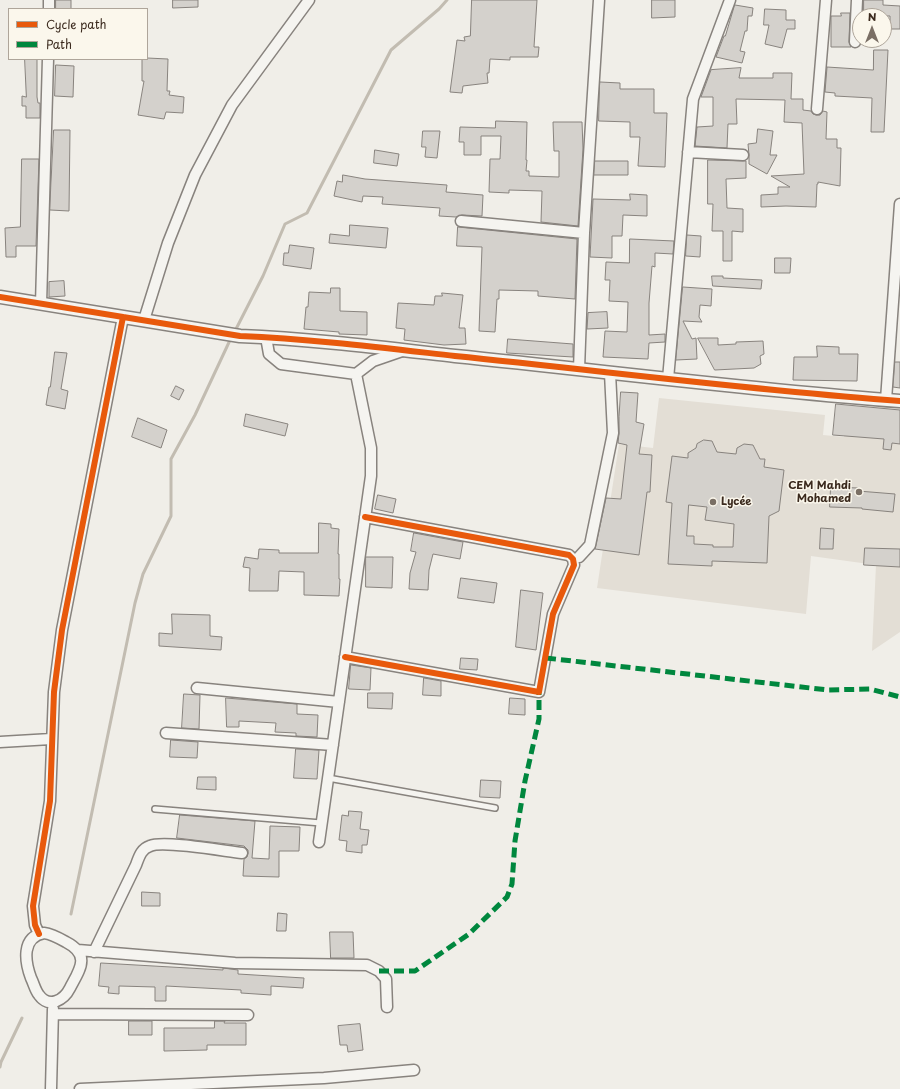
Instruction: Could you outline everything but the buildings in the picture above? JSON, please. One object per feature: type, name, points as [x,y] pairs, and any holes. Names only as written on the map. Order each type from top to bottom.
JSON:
[{"type":"street","points":[[144,320],[168,243],[195,174],[232,105],[309,0]]},
{"type":"street","points":[[580,369],[584,233],[599,0]]},
{"type":"street","points":[[668,379],[693,99],[730,0]]},
{"type":"street","points":[[818,109],[826,0]]},
{"type":"street","points":[[41,304],[48,60]]},
{"type":"street","points":[[688,152],[743,155]]},
{"type":"street","points":[[886,400],[900,204]]},
{"type":"street","points":[[461,221],[584,233]]},
{"type":"street","points":[[0,297],[240,336],[266,337],[404,350],[817,395],[900,401]]},
{"type":"street","points":[[38,934],[35,925],[33,906],[50,801],[51,739],[54,692],[62,630],[123,317]]},
{"type":"street","points":[[266,337],[269,354],[281,364],[356,374],[373,360],[404,350]]},
{"type":"street","points":[[580,556],[590,545],[613,433],[610,373]]},
{"type":"street","points":[[319,842],[371,476],[371,448],[356,374]]},
{"type":"street","points":[[345,657],[540,692],[553,614],[574,565],[573,559],[568,555],[365,518]]},
{"type":"street","points":[[198,688],[339,702]]},
{"type":"street","points":[[166,733],[333,745]]},
{"type":"street","points":[[0,742],[51,739]]},
{"type":"street","points":[[94,952],[140,854],[149,846],[163,844],[242,854]]},
{"type":"street","points":[[49,933],[74,946],[78,950],[82,959],[80,968],[67,993],[60,1001],[53,1003],[44,1000],[37,994],[26,961],[27,948],[34,936],[49,933]]},
{"type":"street","points":[[78,950],[235,963],[366,965],[379,971],[386,979],[387,1007]]},
{"type":"street","points":[[51,1089],[53,1003]]},
{"type":"street","points":[[53,1014],[248,1016]]},
{"type":"street","points":[[80,1089],[324,1078],[414,1070]]},
{"type":"lane","points":[[328,778],[495,808]]},
{"type":"lane","points":[[155,810],[321,822]]},
{"type":"shaded area","name":"Lycée","points":[[659,398],[825,415],[823,435],[844,437],[846,405],[900,408],[900,632],[872,651],[876,565],[811,556],[806,614],[597,588],[619,444],[653,448]]},
{"type":"waterway","points":[[234,333],[263,276],[285,224],[307,213],[391,50],[439,9],[447,0]]},
{"type":"waterway","points":[[71,914],[135,603],[143,574],[171,516],[171,459],[195,415],[231,338]]},
{"type":"waterway","points":[[0,1067],[22,1018]]},
{"type":"marked path","points":[[546,658],[828,690],[870,689],[900,697]]},
{"type":"marked path","points":[[379,971],[415,971],[469,934],[507,897],[512,884],[515,841],[525,781],[539,719],[539,692]]},
{"type":"cycle path","points":[[0,297],[240,336],[348,344],[733,386],[900,401]]},
{"type":"cycle path","points":[[39,934],[35,925],[33,906],[50,801],[54,692],[62,630],[123,317]]},
{"type":"cycle path","points":[[345,657],[539,692],[553,614],[574,565],[573,559],[569,555],[365,517]]},
{"type":"place","name":"CEM Mahdi Mohamed","points":[[859,492]]},
{"type":"place","name":"Lycée","points":[[713,502]]}]
